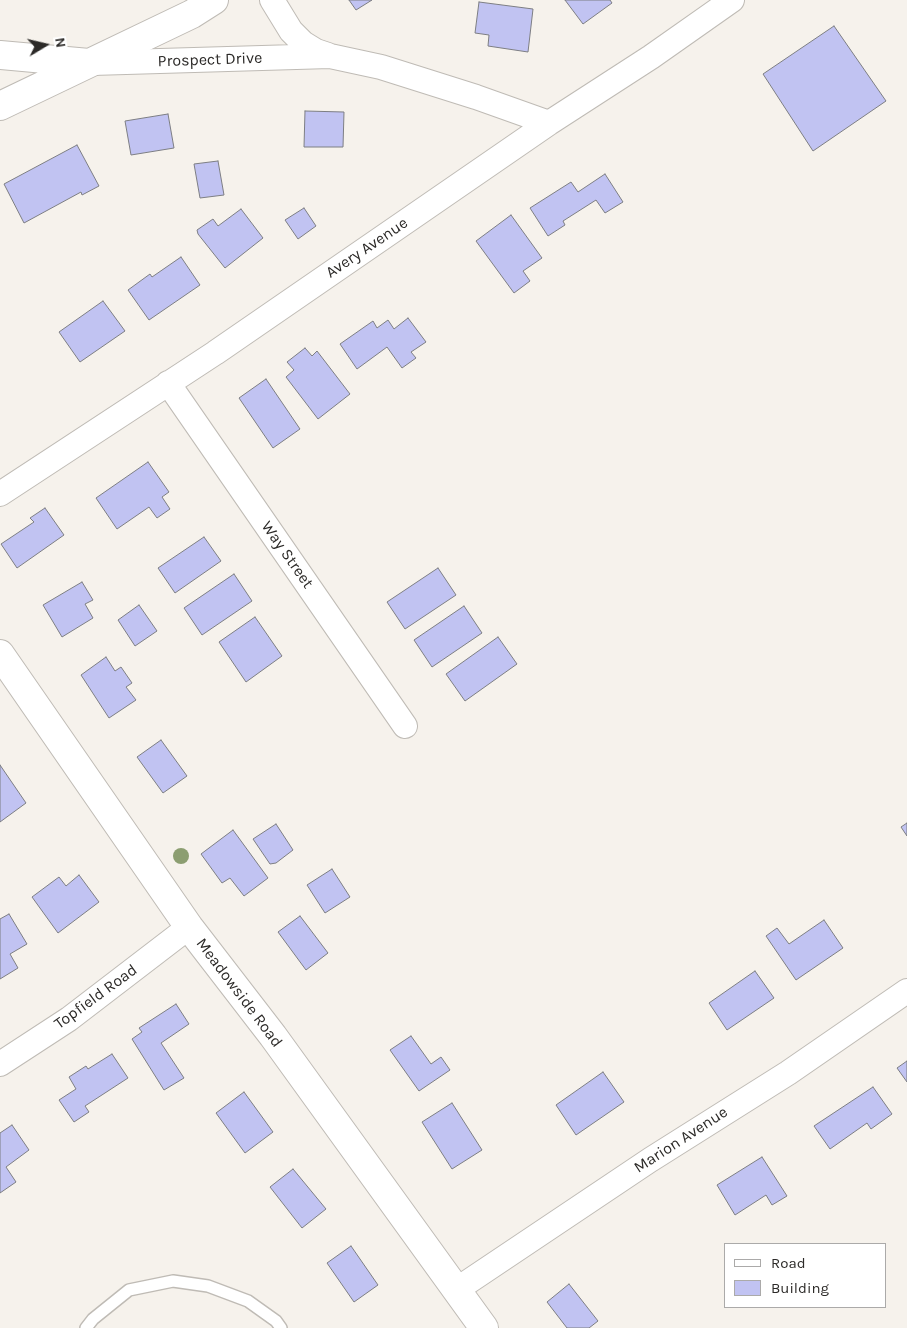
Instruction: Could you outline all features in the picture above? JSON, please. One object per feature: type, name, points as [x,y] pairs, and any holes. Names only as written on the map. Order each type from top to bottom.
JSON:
[{"type":"main road","points":[[0,106],[9,100],[90,64],[198,5]]},
{"type":"main road","points":[[0,55],[90,64]]},
{"type":"main road","name":"Meadowside Road","points":[[0,654],[190,928],[273,1036],[484,1328]]},
{"type":"street","name":"Prospect Drive","points":[[272,0],[291,31],[303,43],[316,51],[330,56],[382,67],[550,123]]},
{"type":"street","name":"Avery Avenue","points":[[0,494],[231,342],[732,0]]},
{"type":"street","name":"Prospect Drive","points":[[90,64],[330,56]]},
{"type":"street","name":"Way Street","points":[[168,384],[405,726]]},
{"type":"street","name":"Topfield Road","points":[[0,1064],[69,1019],[190,928]]},
{"type":"street","name":"Marion Avenue","points":[[456,1290],[650,1160],[788,1072],[907,991]]},
{"type":"lane","points":[[86,1328],[130,1290],[173,1281],[208,1286],[248,1301],[276,1321],[282,1328]]},
{"type":"building","points":[[349,0],[372,0],[356,10]]},
{"type":"building","points":[[565,0],[610,0],[612,3],[583,24]]},
{"type":"building","points":[[479,2],[533,9],[528,52],[488,46],[489,35],[475,33]]},
{"type":"building","points":[[834,26],[886,101],[813,151],[763,74]]},
{"type":"building","points":[[305,111],[344,112],[343,147],[304,147]]},
{"type":"building","points":[[168,114],[174,148],[131,155],[125,121]]},
{"type":"building","points":[[77,145],[99,186],[82,195],[81,192],[24,223],[4,184]]},
{"type":"building","points":[[218,161],[224,195],[200,198],[194,164]]},
{"type":"building","points":[[605,174],[623,202],[605,213],[596,200],[563,221],[565,225],[548,236],[530,208],[571,182],[578,192]]},
{"type":"building","points":[[304,208],[316,226],[298,239],[285,220]]},
{"type":"building","points":[[241,209],[263,238],[225,268],[198,234],[197,230],[213,219],[218,226]]},
{"type":"building","points":[[511,215],[542,258],[523,271],[530,281],[514,293],[476,241]]},
{"type":"building","points":[[181,257],[200,285],[149,320],[128,290],[150,274],[152,277]]},
{"type":"building","points":[[103,301],[125,331],[80,362],[59,332]]},
{"type":"building","points":[[408,318],[426,342],[411,352],[416,358],[402,368],[387,347],[357,369],[340,344],[373,321],[377,328],[388,320],[394,329]]},
{"type":"building","points":[[305,348],[312,356],[317,351],[350,394],[318,419],[286,377],[294,370],[287,362]]},
{"type":"building","points":[[266,379],[300,429],[273,448],[239,398]]},
{"type":"building","points":[[148,462],[169,492],[162,497],[170,509],[157,518],[149,507],[117,529],[96,498]]},
{"type":"building","points":[[45,508],[64,535],[17,568],[1,544],[34,522],[30,518]]},
{"type":"building","points":[[204,537],[221,561],[175,593],[158,568]]},
{"type":"building","points":[[438,568],[456,595],[405,629],[387,602]]},
{"type":"building","points":[[234,574],[252,601],[202,635],[184,608]]},
{"type":"building","points":[[82,582],[93,600],[85,604],[93,618],[62,637],[43,605]]},
{"type":"building","points":[[139,605],[157,631],[135,646],[118,620]]},
{"type":"building","points":[[464,606],[482,633],[432,667],[414,640]]},
{"type":"building","points":[[255,617],[282,656],[246,682],[219,642]]},
{"type":"building","points":[[498,637],[517,664],[465,701],[446,674]]},
{"type":"building","points":[[106,657],[115,671],[121,667],[132,683],[126,687],[136,700],[109,718],[81,675]]},
{"type":"building","points":[[161,740],[187,776],[163,793],[137,757]]},
{"type":"building","points":[[0,765],[26,803],[0,822]]},
{"type":"building","points":[[907,823],[907,836],[901,827]]},
{"type":"building","points":[[276,824],[293,850],[276,863],[270,864],[253,839]]},
{"type":"building","points":[[233,830],[268,878],[244,896],[230,878],[222,883],[201,854]]},
{"type":"building","points":[[332,869],[350,897],[325,913],[307,885]]},
{"type":"building","points":[[79,875],[99,902],[58,933],[32,897],[59,877],[66,886]]},
{"type":"building","points":[[9,914],[27,944],[10,954],[18,968],[0,979],[0,919]]},
{"type":"building","points":[[300,916],[328,953],[306,970],[278,932]]},
{"type":"building","points":[[824,920],[843,948],[796,980],[766,936],[777,928],[789,944]]},
{"type":"building","points":[[755,971],[774,998],[727,1030],[709,1003]]},
{"type":"building","points":[[176,1004],[189,1024],[161,1043],[184,1078],[164,1090],[132,1039],[142,1032],[139,1028]]},
{"type":"building","points":[[411,1036],[431,1064],[441,1057],[450,1070],[419,1091],[390,1050]]},
{"type":"building","points":[[112,1054],[128,1078],[85,1106],[89,1112],[74,1122],[59,1100],[76,1089],[69,1077],[86,1066],[88,1069]]},
{"type":"building","points":[[907,1061],[907,1082],[897,1068]]},
{"type":"building","points":[[603,1072],[624,1102],[576,1135],[556,1105]]},
{"type":"building","points":[[873,1087],[892,1114],[871,1129],[867,1123],[830,1149],[814,1126]]},
{"type":"building","points":[[244,1092],[273,1132],[245,1153],[216,1113]]},
{"type":"building","points":[[452,1103],[482,1150],[452,1169],[422,1122]]},
{"type":"building","points":[[12,1125],[29,1150],[6,1167],[16,1182],[0,1193],[0,1133]]},
{"type":"building","points":[[762,1157],[787,1196],[772,1205],[766,1195],[735,1215],[717,1185]]},
{"type":"building","points":[[293,1169],[326,1209],[302,1228],[270,1187]]},
{"type":"building","points":[[351,1246],[378,1285],[354,1302],[327,1263]]},
{"type":"building","points":[[569,1284],[598,1321],[589,1328],[567,1328],[547,1302]]}]
